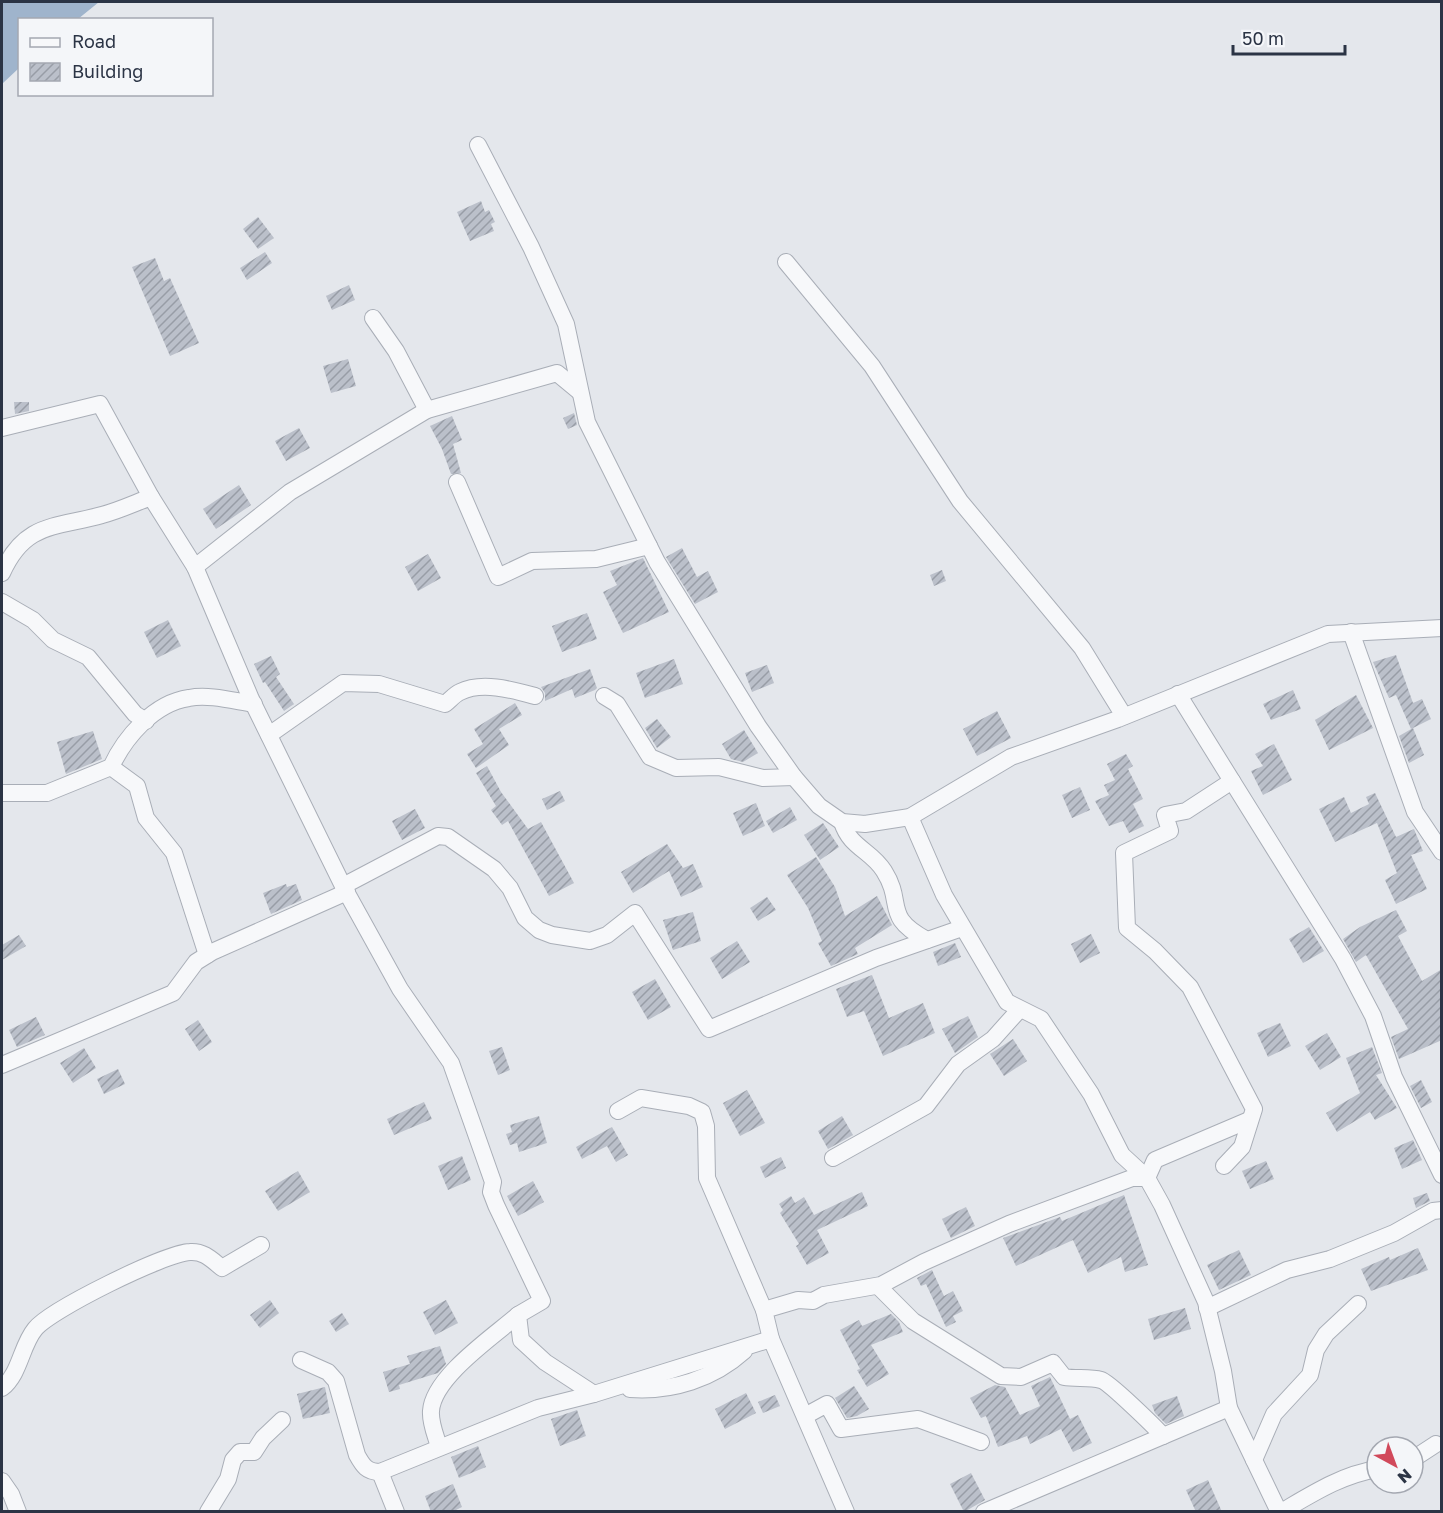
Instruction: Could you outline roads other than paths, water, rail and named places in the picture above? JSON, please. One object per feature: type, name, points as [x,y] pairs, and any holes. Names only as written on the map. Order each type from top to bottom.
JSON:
[{"type":"street","points":[[477,145],[531,247],[566,324],[587,423],[649,546],[722,668],[794,777],[819,806],[842,822],[865,824],[910,817],[930,808],[1011,757],[1124,716],[1328,634],[1442,628]]},
{"type":"street","points":[[786,262],[872,366],[960,501],[1082,648],[1124,716]]},
{"type":"street","points":[[373,318],[396,351],[428,410]]},
{"type":"street","points":[[195,567],[290,492],[428,410],[557,374],[580,392]]},
{"type":"street","points":[[2,428],[100,404],[151,497],[195,567],[254,704],[345,889],[400,989],[451,1063],[493,1182],[491,1192],[542,1301],[518,1315],[475,1351],[437,1392],[431,1412],[439,1447]]},
{"type":"street","points":[[457,482],[498,577],[532,561],[596,559],[649,546]]},
{"type":"street","points":[[2,573],[15,548],[33,532],[58,523],[102,515],[151,497]]},
{"type":"street","points":[[2,602],[33,620],[53,640],[88,657],[135,714],[146,721]]},
{"type":"street","points":[[1351,632],[1415,812],[1442,852]]},
{"type":"street","points":[[269,735],[343,683],[379,684],[445,704],[459,692],[474,689],[504,688],[535,696]]},
{"type":"street","points":[[1178,694],[1343,959],[1373,1016],[1394,1077],[1442,1175]]},
{"type":"street","points":[[604,696],[617,704],[650,757],[676,768],[719,766],[756,777],[794,777]]},
{"type":"street","points":[[2,794],[47,793],[111,767],[120,748],[146,721],[167,705],[190,697],[254,704]]},
{"type":"street","points":[[111,767],[137,786],[146,818],[174,853],[207,955]]},
{"type":"street","points":[[1224,1167],[1242,1147],[1254,1109],[1190,987],[1155,951],[1126,928],[1124,853],[1170,831],[1165,815],[1186,812],[1232,781]]},
{"type":"street","points":[[910,817],[933,873],[962,928],[1007,1002],[1019,1010],[1041,1018],[1091,1094],[1122,1155],[1147,1178],[1162,1205],[1207,1308],[1223,1371],[1229,1408],[1280,1512],[1327,1485],[1365,1471]]},
{"type":"street","points":[[842,822],[846,836],[884,870],[895,909],[904,926],[927,940]]},
{"type":"street","points":[[2,1065],[173,993],[196,962],[207,955],[345,889],[438,837],[448,837],[494,869],[510,888],[525,918],[539,930],[552,935],[590,941],[607,935],[635,913],[708,1029],[876,958],[962,928]]},
{"type":"street","points":[[833,1158],[926,1106],[958,1064],[993,1039],[1019,1010]]},
{"type":"street","points":[[618,1111],[640,1098],[689,1106],[702,1112],[706,1126],[707,1178],[764,1310],[771,1339],[844,1507],[859,1512]]},
{"type":"street","points":[[1147,1178],[1155,1160],[1249,1120]]},
{"type":"street","points":[[764,1310],[798,1300],[813,1301],[824,1295],[878,1286],[1009,1224],[1132,1178],[1147,1178]]},
{"type":"street","points":[[1207,1308],[1287,1270],[1330,1259],[1394,1233],[1433,1211],[1442,1210]]},
{"type":"street","points":[[2,1388],[14,1371],[36,1327],[105,1287],[169,1257],[190,1252],[207,1255],[222,1268],[261,1245]]},
{"type":"street","points":[[878,1286],[913,1321],[1001,1376],[1021,1377],[1053,1364],[1064,1377],[1100,1380],[1111,1385],[1122,1400],[1149,1420],[1163,1436]]},
{"type":"street","points":[[1254,1460],[1264,1431],[1274,1414],[1310,1375],[1316,1350],[1326,1334],[1358,1304]]},
{"type":"street","points":[[518,1315],[521,1340],[529,1349],[594,1394]]},
{"type":"street","points":[[301,1360],[328,1372],[336,1381],[357,1455],[363,1466],[371,1472],[380,1472],[538,1408],[594,1394],[771,1339]]},
{"type":"street","points":[[805,1416],[826,1404],[841,1428],[918,1419],[981,1442]]},
{"type":"street","points":[[984,1512],[1229,1408]]},
{"type":"street","points":[[208,1512],[228,1479],[233,1460],[240,1452],[254,1452],[263,1438],[282,1420]]},
{"type":"street","points":[[1425,1451],[1436,1444]]},
{"type":"street","points":[[380,1472],[396,1512]]},
{"type":"street","points":[[2,1481],[11,1494],[18,1512]]},
{"type":"water","points":[[2,2],[99,2],[79,18],[18,18],[18,69],[2,84]]}]
